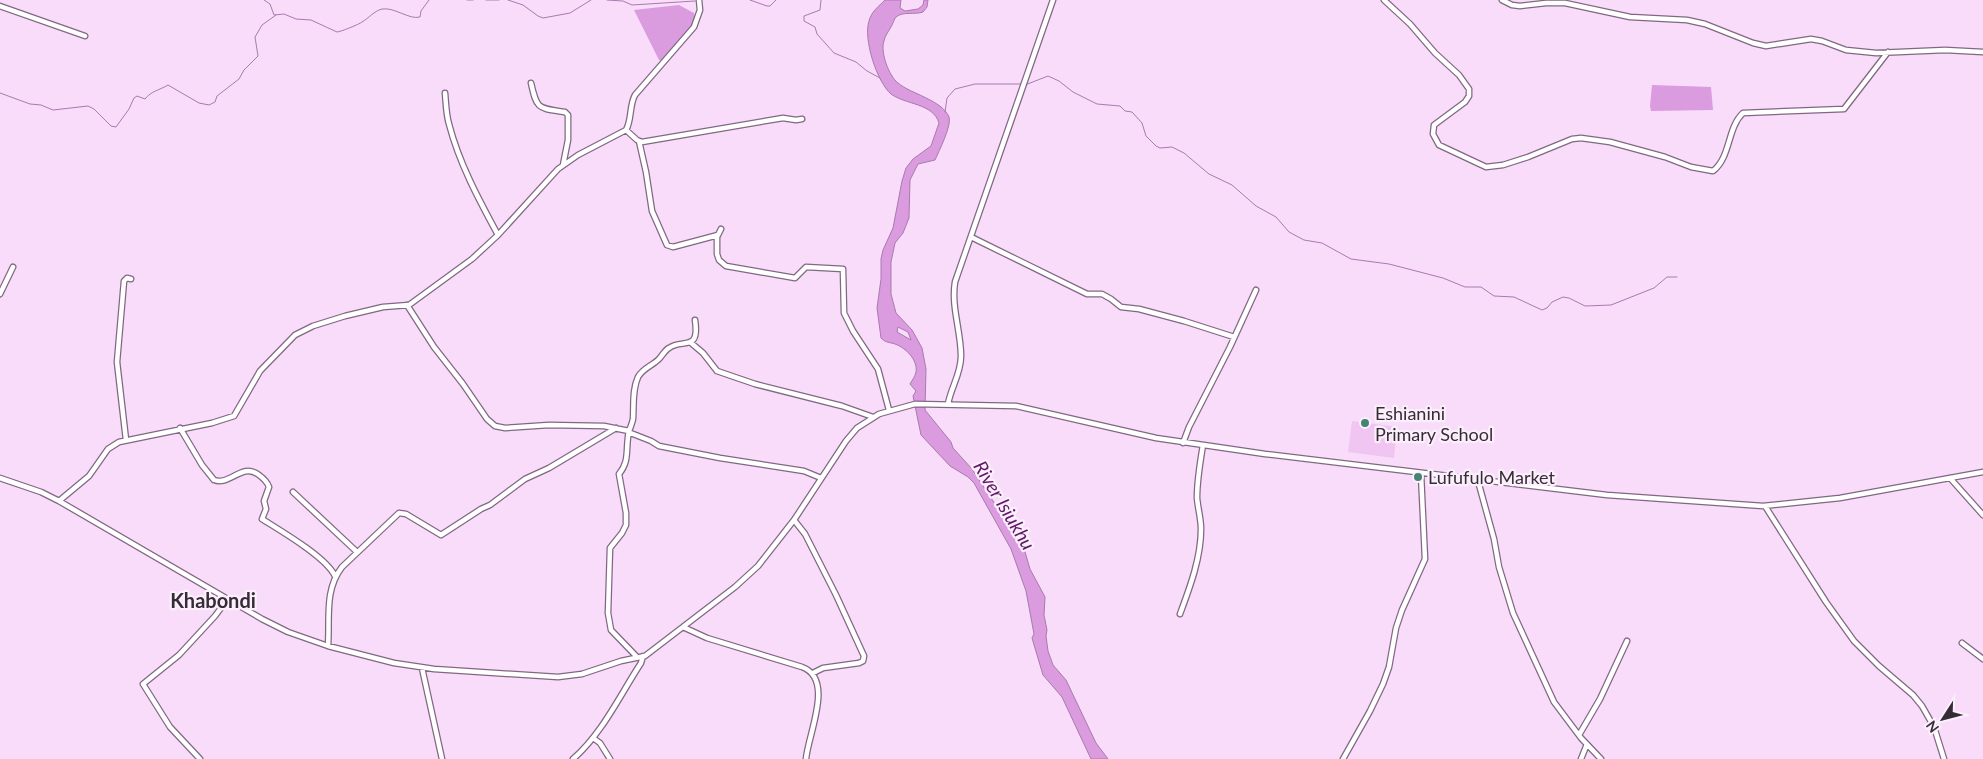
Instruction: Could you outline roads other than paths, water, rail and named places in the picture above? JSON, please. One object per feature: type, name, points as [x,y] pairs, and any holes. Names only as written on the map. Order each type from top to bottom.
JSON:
[{"type":"street","points":[[59,501],[89,476],[110,448],[126,440],[212,423],[234,416],[260,371],[281,348],[299,333],[317,325],[356,313],[383,307],[407,305],[472,259],[498,235],[563,165],[626,130],[631,104],[635,95],[694,27],[700,10],[699,0]]},
{"type":"street","points":[[948,404],[960,367],[961,354],[953,292],[1053,0]]},
{"type":"street","points":[[1384,0],[1410,24],[1435,53],[1459,74],[1469,89],[1469,96],[1465,102],[1434,125],[1433,134],[1435,141],[1443,148],[1489,168],[1528,157],[1572,139],[1581,138],[1618,144],[1665,157],[1691,167],[1713,171],[1724,156],[1737,120],[1743,113],[1749,111],[1844,109],[1888,52]]},
{"type":"street","points":[[1502,0],[1512,5],[1520,6],[1565,3],[1630,17],[1687,20],[1705,24],[1762,45],[1778,45],[1811,39],[1846,50],[1983,52]]},
{"type":"street","points":[[0,6],[14,13],[85,36]]},
{"type":"street","points":[[531,84],[534,101],[537,105],[565,112],[568,115],[568,140],[563,165]]},
{"type":"street","points":[[445,93],[448,118],[455,144],[472,184],[498,235]]},
{"type":"street","points":[[639,141],[657,140],[782,118],[802,119]]},
{"type":"street","points":[[626,130],[639,141],[652,211],[668,246],[673,247],[718,235]]},
{"type":"street","points":[[721,230],[718,235],[718,258],[731,268],[756,270],[795,278],[806,267],[843,269],[844,313],[853,331],[873,358],[878,369],[889,410]]},
{"type":"street","points":[[971,237],[1088,294],[1106,296],[1121,307],[1139,309],[1184,320],[1234,337]]},
{"type":"street","points":[[0,294],[13,267]]},
{"type":"street","points":[[126,440],[117,355],[124,282],[127,278],[131,279]]},
{"type":"street","points":[[1184,443],[1189,428],[1230,347],[1256,290]]},
{"type":"street","points":[[407,305],[434,347],[487,419],[495,426],[505,428],[549,424],[604,426],[629,432],[659,446],[804,471],[821,478]]},
{"type":"street","points":[[637,657],[611,630],[608,613],[610,548],[626,526],[626,512],[619,475],[625,467],[628,455],[629,432],[633,421],[636,383],[640,374],[657,361],[670,346],[690,342],[696,333],[695,320]]},
{"type":"street","points":[[690,342],[703,353],[717,371],[755,384],[842,406],[873,417]]},
{"type":"street","points":[[0,478],[59,501],[280,629],[328,646],[422,668],[558,677],[582,674],[643,656],[683,627],[749,575],[769,553],[794,520],[850,436],[873,417],[889,410],[915,404],[1020,407],[1184,443],[1421,474],[1607,495],[1765,506],[1840,498],[1983,472]]},
{"type":"street","points":[[180,428],[202,465],[214,480],[223,481],[249,470],[255,472],[267,482],[269,488],[264,501],[266,509],[262,519],[324,562],[335,576]]},
{"type":"street","points":[[328,646],[329,601],[335,576],[357,552],[401,512],[441,535],[481,509],[490,506],[525,479],[557,464],[616,428]]},
{"type":"street","points":[[1180,614],[1190,586],[1199,549],[1201,526],[1197,483],[1203,445]]},
{"type":"street","points":[[1343,759],[1370,711],[1382,684],[1402,610],[1425,559],[1421,474]]},
{"type":"street","points":[[1950,478],[1983,515]]},
{"type":"street","points":[[1478,481],[1512,613],[1554,702],[1579,736],[1601,759]]},
{"type":"street","points":[[293,492],[357,552]]},
{"type":"street","points":[[1765,506],[1826,602],[1854,641],[1918,700],[1934,727],[1944,759]]},
{"type":"street","points":[[794,520],[801,527],[830,583],[864,658],[859,664],[823,668],[813,673]]},
{"type":"street","points":[[200,759],[170,727],[143,684],[179,655],[227,600]]},
{"type":"street","points":[[683,627],[707,638],[802,667],[813,673],[818,685],[818,706],[806,759]]},
{"type":"street","points":[[1579,736],[1600,699],[1627,641]]},
{"type":"street","points":[[1962,643],[1983,659]]},
{"type":"street","points":[[573,759],[593,738],[643,656]]},
{"type":"street","points":[[422,668],[442,759]]},
{"type":"street","points":[[593,738],[600,743],[610,759]]},
{"type":"street","points":[[1582,759],[1587,744]]},
{"type":"waterway","points":[[264,0],[270,4],[274,15],[284,14],[296,19],[311,20],[337,32],[360,23],[376,11],[382,9],[392,10],[411,17],[420,17],[421,11],[429,0]]},
{"type":"waterway","points":[[467,0],[473,0]]},
{"type":"waterway","points":[[486,0],[499,0]]},
{"type":"waterway","points":[[508,0],[523,5],[543,18],[570,13],[591,0]]},
{"type":"waterway","points":[[607,0],[623,1],[632,5],[695,1]]},
{"type":"waterway","points":[[750,0],[767,6],[770,6],[776,0]]},
{"type":"waterway","points":[[821,0],[820,10],[804,16],[804,21],[815,27],[817,34],[834,53],[856,62],[880,78]]},
{"type":"waterway","points":[[0,93],[53,110],[88,106],[94,109],[111,126],[116,127],[129,109],[134,98],[137,96],[145,99],[153,92],[168,85],[199,103],[209,105],[215,102],[217,96],[239,79],[244,70],[258,56],[255,37],[262,25],[276,15]]},
{"type":"waterway","points":[[1025,85],[1048,76],[1097,104],[1120,106],[1125,111],[1132,112],[1142,123],[1146,136],[1156,146],[1160,148],[1172,147],[1184,153],[1209,174],[1232,185],[1256,206],[1276,217],[1289,232],[1304,240],[1322,243],[1351,259],[1389,264],[1443,278],[1465,287],[1481,287],[1494,296],[1514,297],[1542,310],[1547,308],[1552,302],[1563,297],[1585,306],[1611,305],[1654,288],[1667,277],[1677,277]]},
{"type":"waterway","points":[[945,112],[947,98],[955,89],[975,84],[1021,84]]},
{"type":"place","name":"Eshianini Primary School","points":[[1365,423]]},
{"type":"place","name":"Lufufulo Market","points":[[1418,477]]},
{"type":"district","name":"Khabondi","points":[[213,600]]},
{"type":"water label","name":"River Isiukhu","points":[[1005,505]]}]
